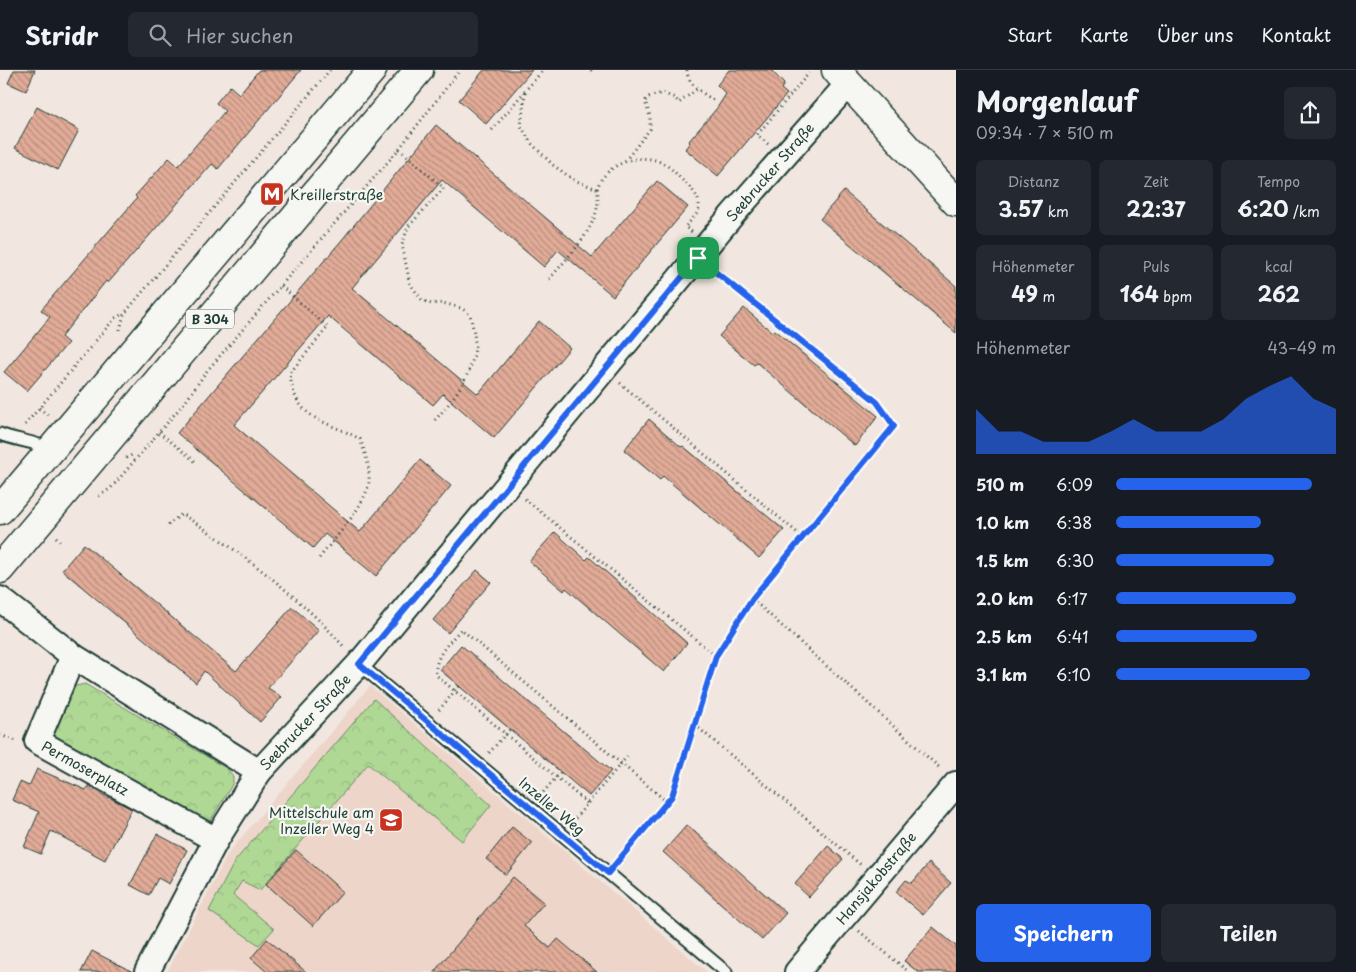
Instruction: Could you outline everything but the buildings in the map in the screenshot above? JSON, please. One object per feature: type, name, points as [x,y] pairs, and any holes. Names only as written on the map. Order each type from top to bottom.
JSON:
[{"type":"main road","name":"B 304","points":[[0,510],[372,70]]},
{"type":"main road","name":"B 304","points":[[0,569],[419,70]]},
{"type":"main road","points":[[842,77],[956,202]]},
{"type":"street","name":"Seebrucker Straße","points":[[147,972],[216,840],[259,772],[359,664],[698,258],[842,77]]},
{"type":"street","points":[[0,599],[73,656],[259,772]]},
{"type":"street","name":"Permoserplatz","points":[[73,656],[37,741],[216,840]]},
{"type":"street","name":"Hansjakobstraße","points":[[797,972],[876,878],[950,779]]},
{"type":"lane","points":[[0,434],[12,439],[39,443],[51,450]]},
{"type":"lane","name":"Inzeller Weg","points":[[359,664],[726,972]]},
{"type":"path","points":[[12,439],[115,318],[124,314],[330,70]]},
{"type":"path","points":[[99,496],[111,488],[186,400],[206,372],[399,149],[460,70]]},
{"type":"path","points":[[492,130],[543,70]]},
{"type":"path","points":[[687,70],[687,76],[698,89],[715,102]]},
{"type":"path","points":[[769,145],[757,135],[808,73]]},
{"type":"path","points":[[547,282],[588,231],[597,214],[600,200],[597,189],[600,180],[624,162],[650,129],[650,116],[645,101],[649,97],[662,93],[675,98],[679,103],[698,89]]},
{"type":"path","points":[[524,92],[521,126],[531,143],[553,165],[574,180],[597,189]]},
{"type":"path","points":[[399,149],[444,188],[408,227],[402,245],[410,284],[422,300],[431,304],[443,303],[461,308],[470,314],[473,326],[475,346],[468,372],[456,394],[433,422]]},
{"type":"path","points":[[624,162],[647,158],[664,163],[693,191],[699,202],[699,211],[685,227],[694,234]]},
{"type":"path","points":[[608,873],[672,796],[716,656],[752,599],[801,536],[894,426],[877,402],[698,258]]},
{"type":"path","points":[[281,286],[328,327],[290,373],[291,386],[297,402],[313,418],[360,439],[368,460],[369,480],[367,491],[351,518],[316,560]]},
{"type":"path","points":[[618,381],[801,536]]},
{"type":"path","points":[[159,432],[196,462]]},
{"type":"path","points":[[520,495],[716,656]]},
{"type":"path","points":[[168,525],[182,514],[222,540],[326,626],[342,645]]},
{"type":"path","points":[[752,599],[950,779]]},
{"type":"path","points":[[587,803],[436,675],[435,664],[440,654],[461,629],[667,802]]},
{"type":"path","points":[[429,721],[460,686]]},
{"type":"path","points":[[695,725],[876,878]]},
{"type":"path","points":[[479,764],[510,729]]},
{"type":"path","points":[[0,735],[19,742]]},
{"type":"path","points":[[561,834],[629,754]]},
{"type":"path","points":[[530,807],[561,772]]},
{"type":"path","points":[[843,918],[909,972]]},
{"type":"shaded area","name":"Mittelschule am Inzeller Weg 4","points":[[370,686],[707,972],[167,972],[229,852]]},
{"type":"green space","points":[[85,684],[226,768],[233,776],[233,783],[209,823],[201,825],[59,744],[49,727],[67,688]]},
{"type":"green space","points":[[374,699],[491,805],[462,841],[368,764],[260,890],[242,881],[233,895],[274,929],[259,945],[209,911],[235,861]]},
{"type":"place","name":"Kreillerstraße","points":[[272,194]]},
{"type":"place","name":"Mittelschule am Inzeller Weg 4","points":[[391,820]]},
{"type":"route","points":[[698,258],[877,402],[894,426],[801,536],[752,599],[716,656],[672,796],[608,873],[359,664],[698,258]]}]
